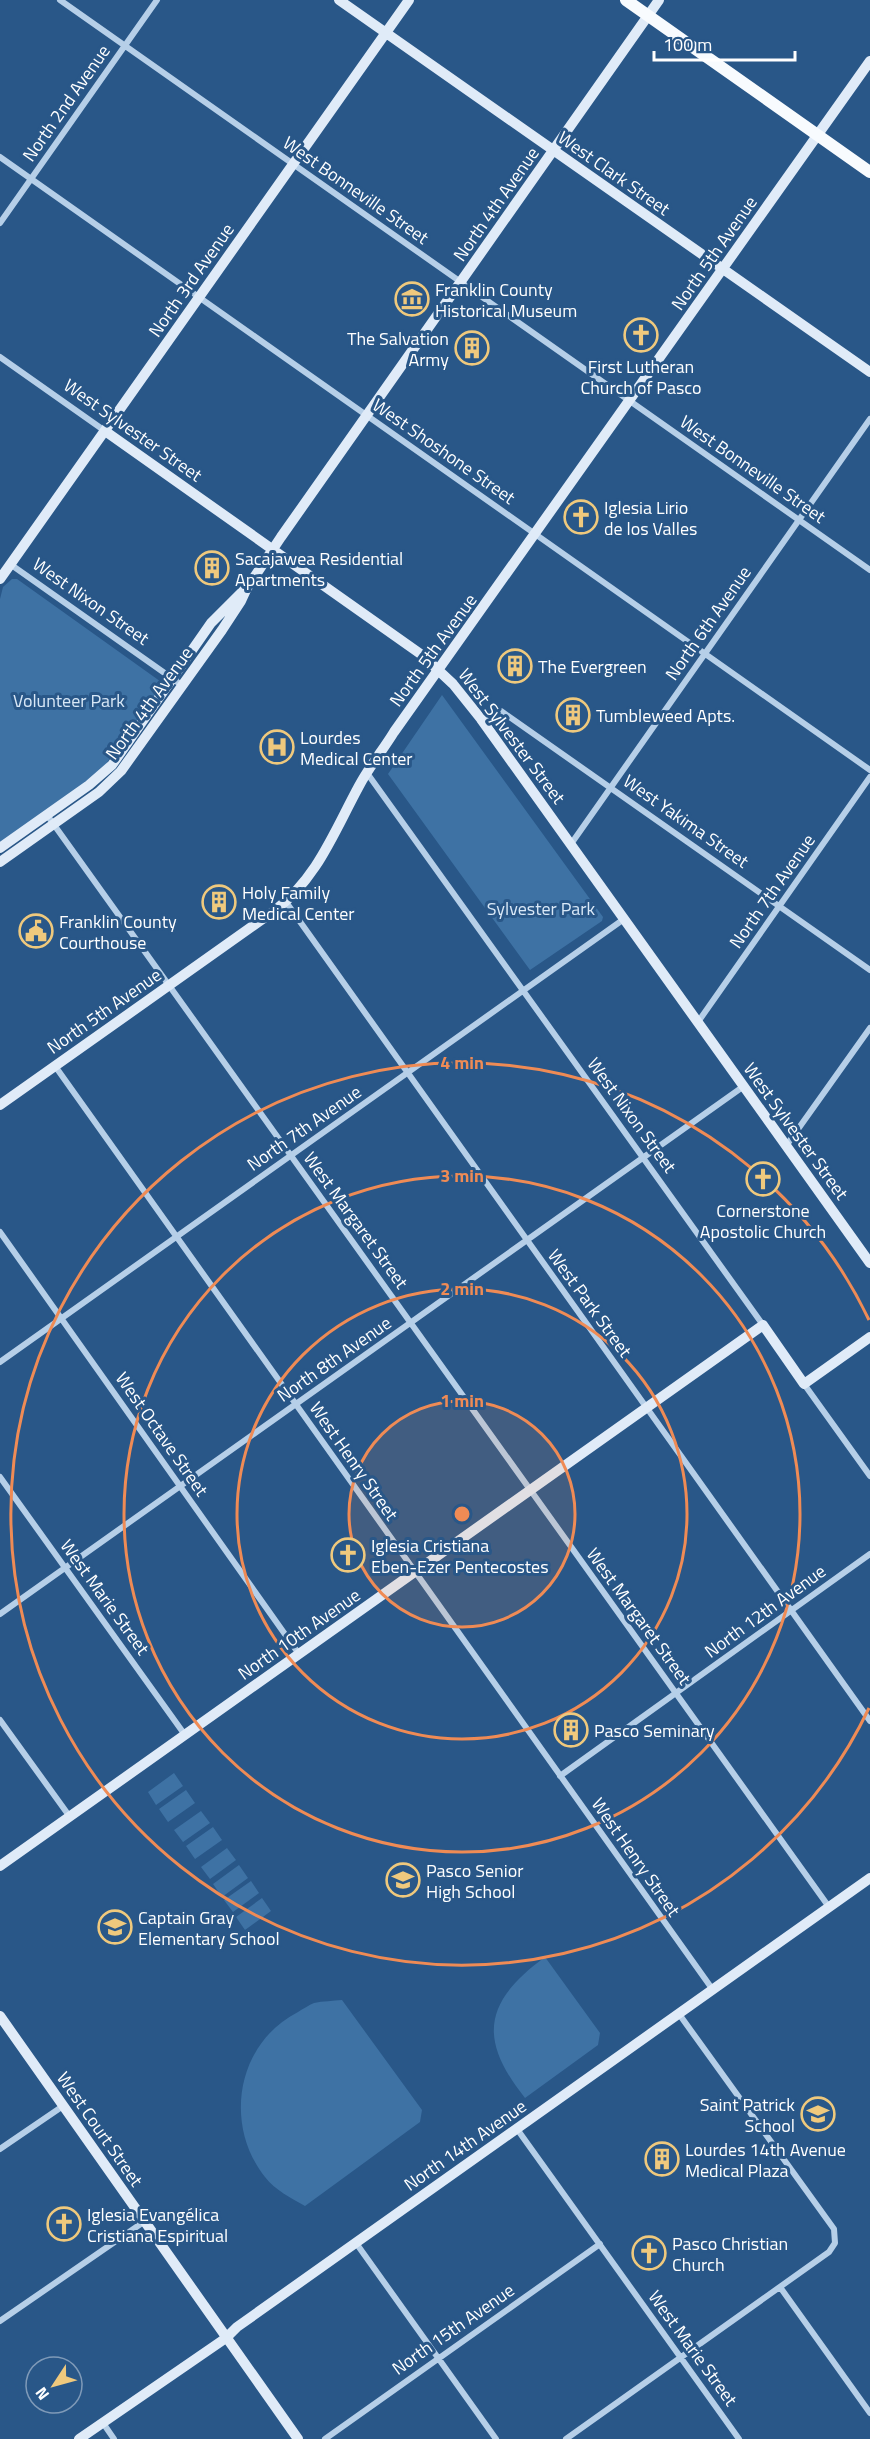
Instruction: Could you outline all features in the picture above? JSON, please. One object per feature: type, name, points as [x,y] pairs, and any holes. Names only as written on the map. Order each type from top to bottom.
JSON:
[{"type":"main road","points":[[626,0],[870,172]]},
{"type":"street","name":"West Bonneville Street","points":[[60,0],[870,570]]},
{"type":"street","name":"North 2nd Avenue","points":[[0,223],[157,0]]},
{"type":"street","name":"West Clark Street","points":[[339,0],[870,372]]},
{"type":"street","name":"North 3rd Avenue","points":[[0,579],[409,0]]},
{"type":"street","name":"North 4th Avenue","points":[[0,848],[51,819],[113,779],[133,756],[241,601],[246,588],[273,549],[660,0]]},
{"type":"street","name":"North 5th Avenue","points":[[0,1105],[286,902],[306,881],[323,856],[367,773],[870,61]]},
{"type":"street","name":"West Shoshone Street","points":[[0,158],[870,770]]},
{"type":"street","name":"West Sylvester Street","points":[[0,357],[440,670],[481,719],[870,1263]]},
{"type":"street","name":"North 6th Avenue","points":[[571,844],[870,419]]},
{"type":"street","name":"West Nixon Street","points":[[10,564],[183,686]]},
{"type":"street","name":"North 4th Avenue","points":[[0,862],[112,765],[211,623],[246,588]]},
{"type":"street","name":"West Yakima Street","points":[[481,719],[501,711],[612,786],[870,969]]},
{"type":"street","name":"West Nixon Street","points":[[367,773],[870,1476]]},
{"type":"street","name":"North 7th Avenue","points":[[698,1022],[870,777]]},
{"type":"street","name":"West Margaret Street","points":[[51,819],[829,1907]]},
{"type":"street","name":"West Park Street","points":[[286,902],[870,1720]]},
{"type":"street","name":"North 7th Avenue","points":[[0,1362],[624,919]]},
{"type":"street","points":[[786,1146],[870,1028]]},
{"type":"street","name":"West Henry Street","points":[[55,1066],[713,1990]]},
{"type":"street","name":"North 8th Avenue","points":[[0,1614],[744,1086]]},
{"type":"street","name":"West Octave Street","points":[[0,1232],[299,1654]]},
{"type":"street","name":"North 10th Avenue","points":[[0,1866],[763,1325]]},
{"type":"street","points":[[804,1384],[870,1337]]},
{"type":"street","name":"West Marie Street","points":[[0,1477],[185,1735]]},
{"type":"street","name":"North 12th Avenue","points":[[560,1776],[870,1554]]},
{"type":"street","points":[[0,1720],[70,1817]]},
{"type":"street","name":"North 14th Avenue","points":[[79,2439],[226,2338],[237,2327],[870,1878]]},
{"type":"street","points":[[566,2439],[829,2253],[835,2243],[834,2229],[679,2014]]},
{"type":"street","name":"West Court Street","points":[[0,2016],[298,2439]]},
{"type":"street","points":[[0,2149],[63,2106]]},
{"type":"street","name":"West Marie Street","points":[[517,2129],[739,2439]]},
{"type":"street","points":[[0,2321],[145,2221]]},
{"type":"street","points":[[356,2243],[496,2439]]},
{"type":"street","name":"North 15th Avenue","points":[[325,2439],[600,2244]]},
{"type":"street","points":[[780,2287],[870,2414]]},
{"type":"street","points":[[103,2422],[114,2439]]},
{"type":"street","points":[[576,2432],[581,2439]]},
{"type":"green space","name":"Volunteer Park","points":[[12,579],[17,579],[164,684],[103,768],[0,843],[0,599],[3,587]]},
{"type":"green space","name":"Sylvester Park","points":[[442,695],[603,917],[602,921],[530,970],[388,774]]},
{"type":"green space","points":[[174,1773],[183,1786],[156,1805],[148,1792]]},
{"type":"green space","points":[[186,1790],[195,1803],[168,1822],[159,1809]]},
{"type":"green space","points":[[201,1811],[210,1823],[183,1842],[174,1830]]},
{"type":"green space","points":[[213,1827],[222,1840],[195,1859],[186,1846]]},
{"type":"green space","points":[[227,1848],[236,1860],[210,1879],[201,1867]]},
{"type":"green space","points":[[239,1865],[248,1878],[222,1897],[213,1884]]},
{"type":"green space","points":[[251,1881],[259,1893],[233,1912],[224,1900]]},
{"type":"green space","points":[[262,1898],[271,1911],[245,1930],[236,1917]]},
{"type":"green space","points":[[545,1957],[600,2033],[598,2045],[525,2098],[499,2057],[494,2039],[494,2022],[500,2005],[510,1989]]},
{"type":"green space","points":[[342,2000],[422,2110],[420,2122],[305,2206],[274,2186],[265,2177],[252,2156],[244,2133],[241,2110],[243,2086],[250,2064],[261,2043],[277,2026],[314,2003]]},
{"type":"place","name":"Franklin County Historical Museum","points":[[412,299]]},
{"type":"place","name":"First Lutheran Church of Pasco","points":[[641,335]]},
{"type":"place","name":"The Salvation Army","points":[[472,348]]},
{"type":"place","name":"Iglesia Lirio de los Valles","points":[[581,517]]},
{"type":"place","name":"Sacajawea Residential Apartments","points":[[212,568]]},
{"type":"place","name":"The Evergreen","points":[[515,666]]},
{"type":"place","name":"Tumbleweed Apts.","points":[[573,715]]},
{"type":"place","name":"Lourdes Medical Center","points":[[277,747]]},
{"type":"place","name":"Holy Family Medical Center","points":[[219,902]]},
{"type":"place","name":"Franklin County Courthouse","points":[[36,931]]},
{"type":"place","name":"Cornerstone Apostolic Church","points":[[763,1179]]},
{"type":"place","name":"Iglesia Cristiana Eben-Ezer Pentecostes","points":[[348,1555]]},
{"type":"place","name":"Pasco Seminary","points":[[571,1730]]},
{"type":"place","name":"Pasco Senior High School","points":[[403,1880]]},
{"type":"place","name":"Captain Gray Elementary School","points":[[115,1927]]},
{"type":"place","name":"Saint Patrick School","points":[[818,2114]]},
{"type":"place","name":"Lourdes 14th Avenue Medical Plaza","points":[[662,2159]]},
{"type":"place","name":"Iglesia Evangélica Cristiana Espiritual","points":[[64,2224]]},
{"type":"place","name":"Pasco Christian Church","points":[[649,2253]]}]
